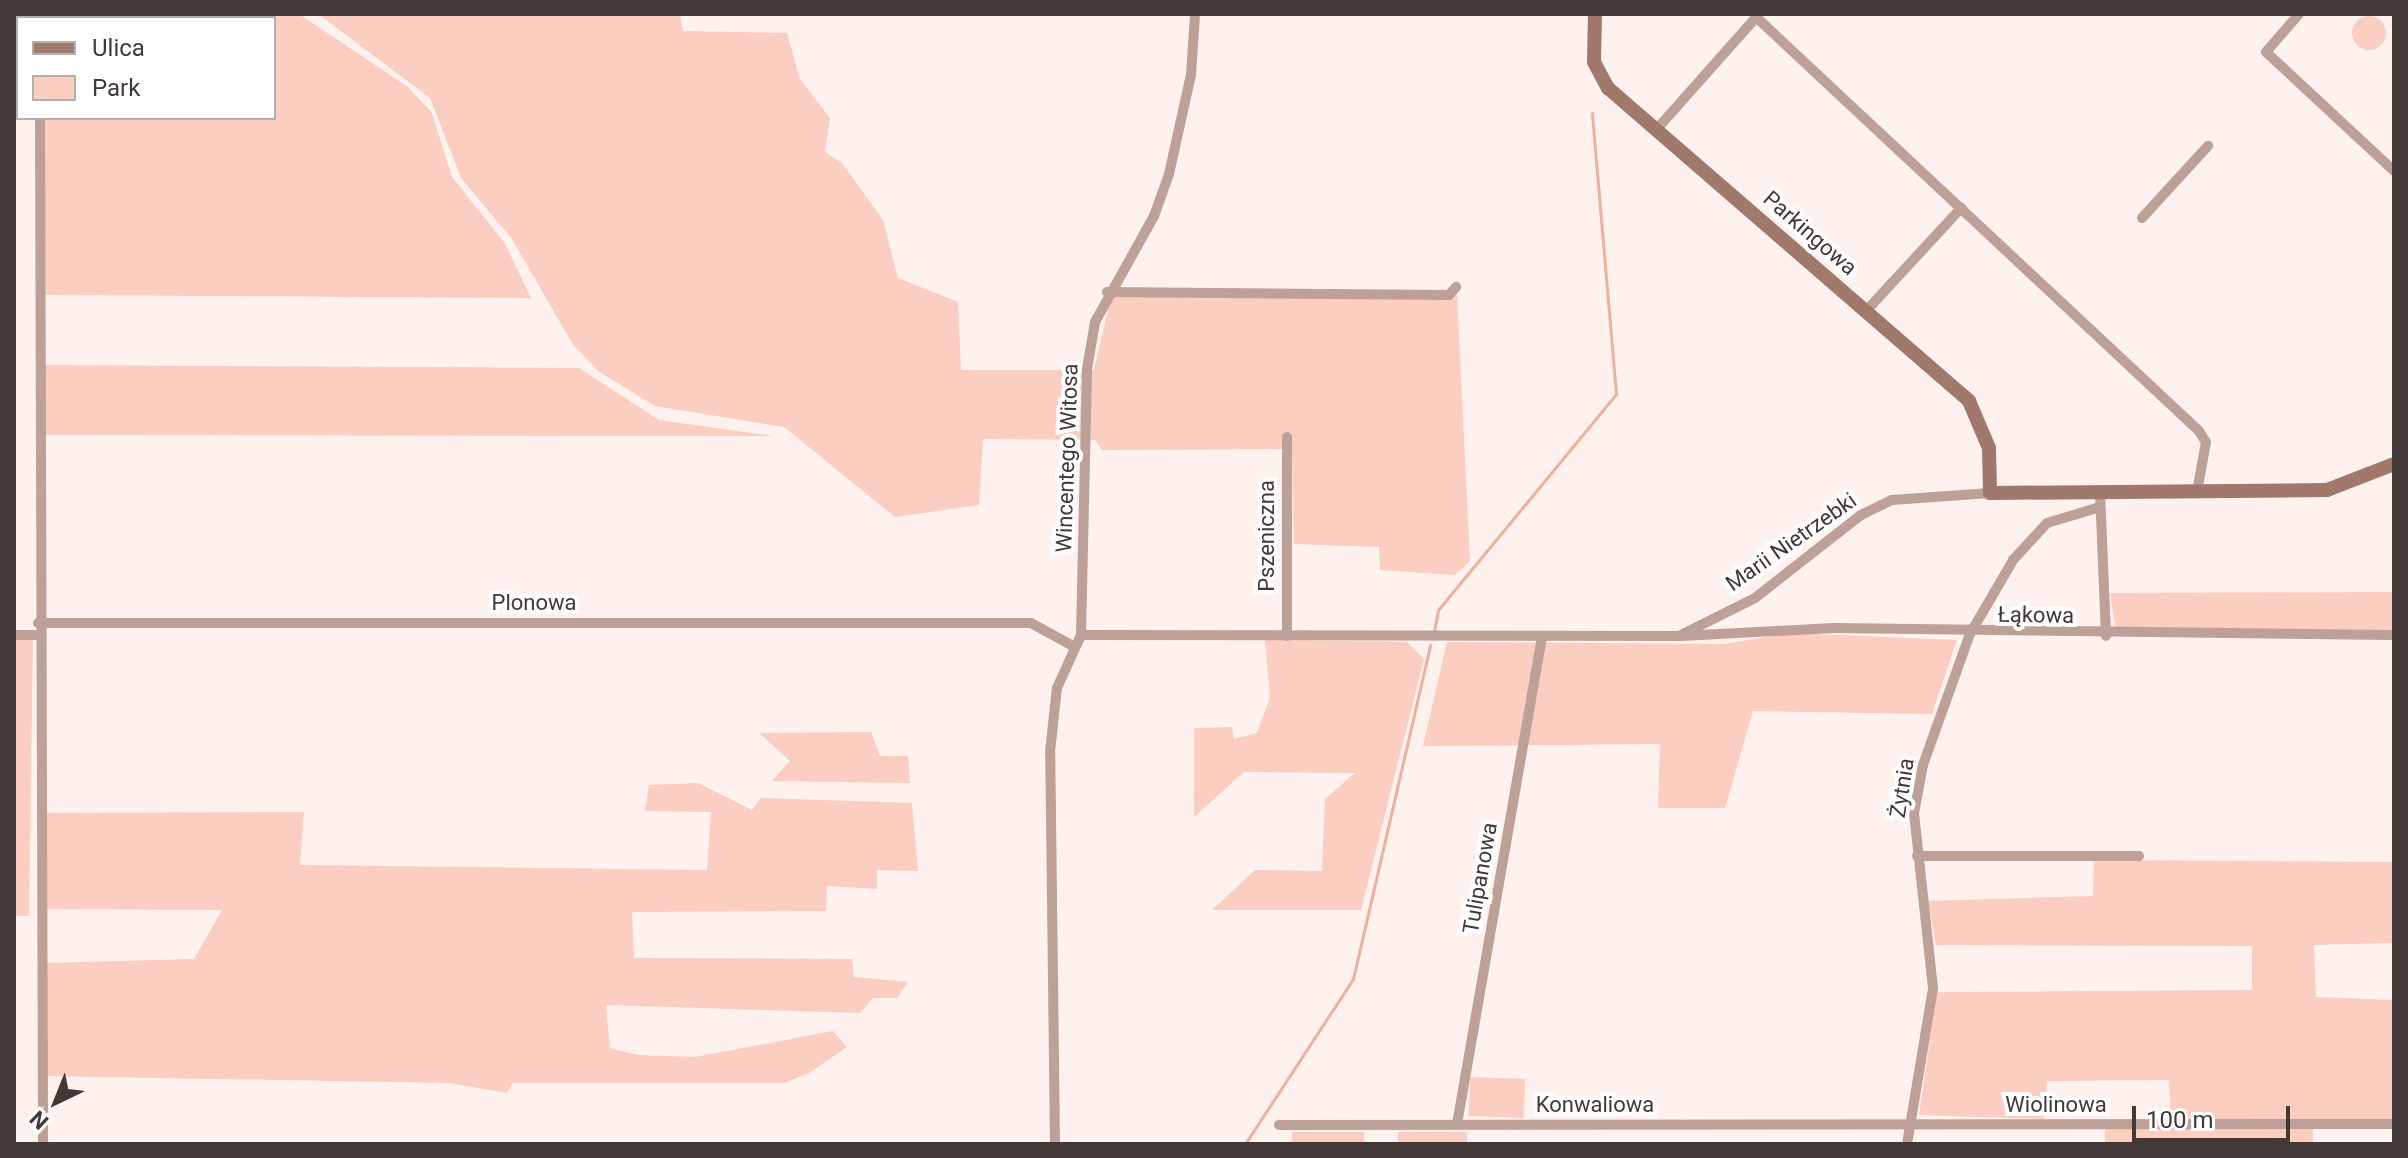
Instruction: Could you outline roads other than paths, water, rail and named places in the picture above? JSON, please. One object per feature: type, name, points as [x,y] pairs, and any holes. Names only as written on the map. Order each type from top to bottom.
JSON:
[{"type":"street","name":"Wincentego Witosa","points":[[1081,635],[1087,369],[1107,292],[1154,216],[1169,174],[1191,75],[1195,14]]},
{"type":"street","name":"Parkingowa","points":[[1595,14],[1594,62],[1608,88],[1969,401],[1989,448],[1990,493]]},
{"type":"street","points":[[2299,14],[2266,52],[2394,171]]},
{"type":"street","points":[[1656,130],[1757,16],[2199,431],[2206,442],[2197,492]]},
{"type":"street","points":[[40,120],[38,635],[43,1144]]},
{"type":"street","points":[[2142,218],[2208,146]]},
{"type":"street","points":[[1867,310],[1961,208]]},
{"type":"street","points":[[1107,292],[1449,295],[1456,287]]},
{"type":"street","name":"Pszeniczna","points":[[1287,437],[1287,636]]},
{"type":"street","name":"Marii Nietrzebki","points":[[1081,635],[1679,636],[1755,598],[1861,515],[1892,500],[1990,493],[2100,500],[2197,492],[2327,490],[2394,464]]},
{"type":"street","points":[[2100,500],[2106,636]]},
{"type":"street","name":"Żytnia","points":[[1907,1144],[1933,988],[1914,813],[1923,765],[1970,634],[2031,536],[2100,500]]},
{"type":"street","name":"Plonowa","points":[[38,623],[1031,623],[1071,645]]},
{"type":"street","name":"Łąkowa","points":[[1679,636],[1727,639],[1834,628],[2106,636],[2394,635]]},
{"type":"street","points":[[14,635],[38,635]]},
{"type":"street","points":[[1055,1144],[1050,752],[1057,688],[1071,645],[1081,635]]},
{"type":"street","name":"Tulipanowa","points":[[1457,1124],[1542,638]]},
{"type":"street","points":[[1917,856],[2139,856]]},
{"type":"street","name":"Konwaliowa","points":[[1279,1125],[1911,1124]]},
{"type":"street","name":"Wiolinowa","points":[[1911,1124],[2394,1124]]},
{"type":"waterway","points":[[1434,631],[1438,610],[1616,394],[1592,113]]},
{"type":"waterway","points":[[1245,1144],[1353,979],[1430,645]]}]
